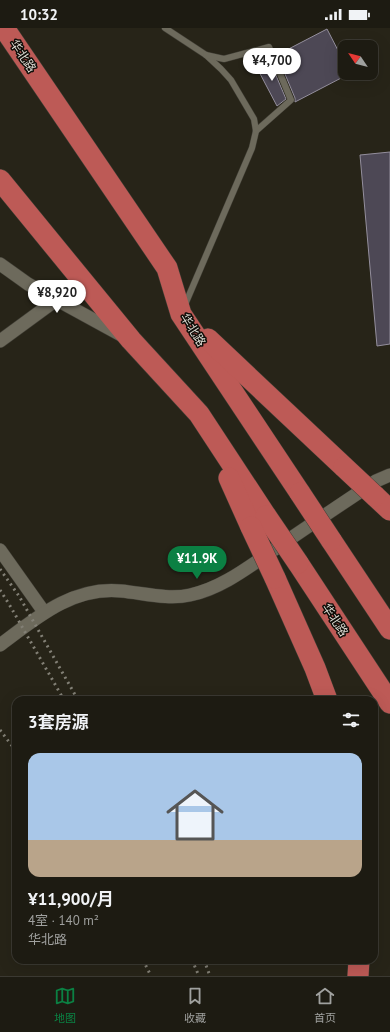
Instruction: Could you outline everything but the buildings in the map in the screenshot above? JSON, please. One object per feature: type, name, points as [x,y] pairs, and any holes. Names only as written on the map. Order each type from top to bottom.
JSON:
[{"type":"highway","name":"华北路","points":[[4,28],[167,268],[181,314],[390,629]]},
{"type":"highway","name":"华北路","points":[[0,180],[130,340],[199,414],[259,522],[298,563],[390,703]]},
{"type":"highway","points":[[181,314],[383,503]]},
{"type":"highway","points":[[259,522],[275,578],[316,668],[326,696]]},
{"type":"highway","points":[[358,976],[360,964]]},
{"type":"street","points":[[0,264],[28,284],[130,340]]},
{"type":"street","points":[[0,341],[56,300]]},
{"type":"street","points":[[0,645],[44,612],[61,602],[79,596],[99,591],[119,591],[174,597],[190,595],[209,589],[235,576],[376,482],[390,475]]},
{"type":"street","points":[[0,550],[44,612]]},
{"type":"lane","points":[[165,28],[206,55],[231,80],[254,119],[256,131],[252,148],[181,314]]},
{"type":"lane","points":[[206,55],[224,58],[269,47],[291,100],[256,131]]},
{"type":"railway","points":[[0,569],[19,596],[76,696]]},
{"type":"railway","points":[[0,590],[62,696]]},
{"type":"railway","points":[[0,730],[12,746]]},
{"type":"railway","points":[[145,964],[151,976]]},
{"type":"railway","points":[[194,964],[199,976]]},
{"type":"railway","points":[[206,964],[210,976]]}]
